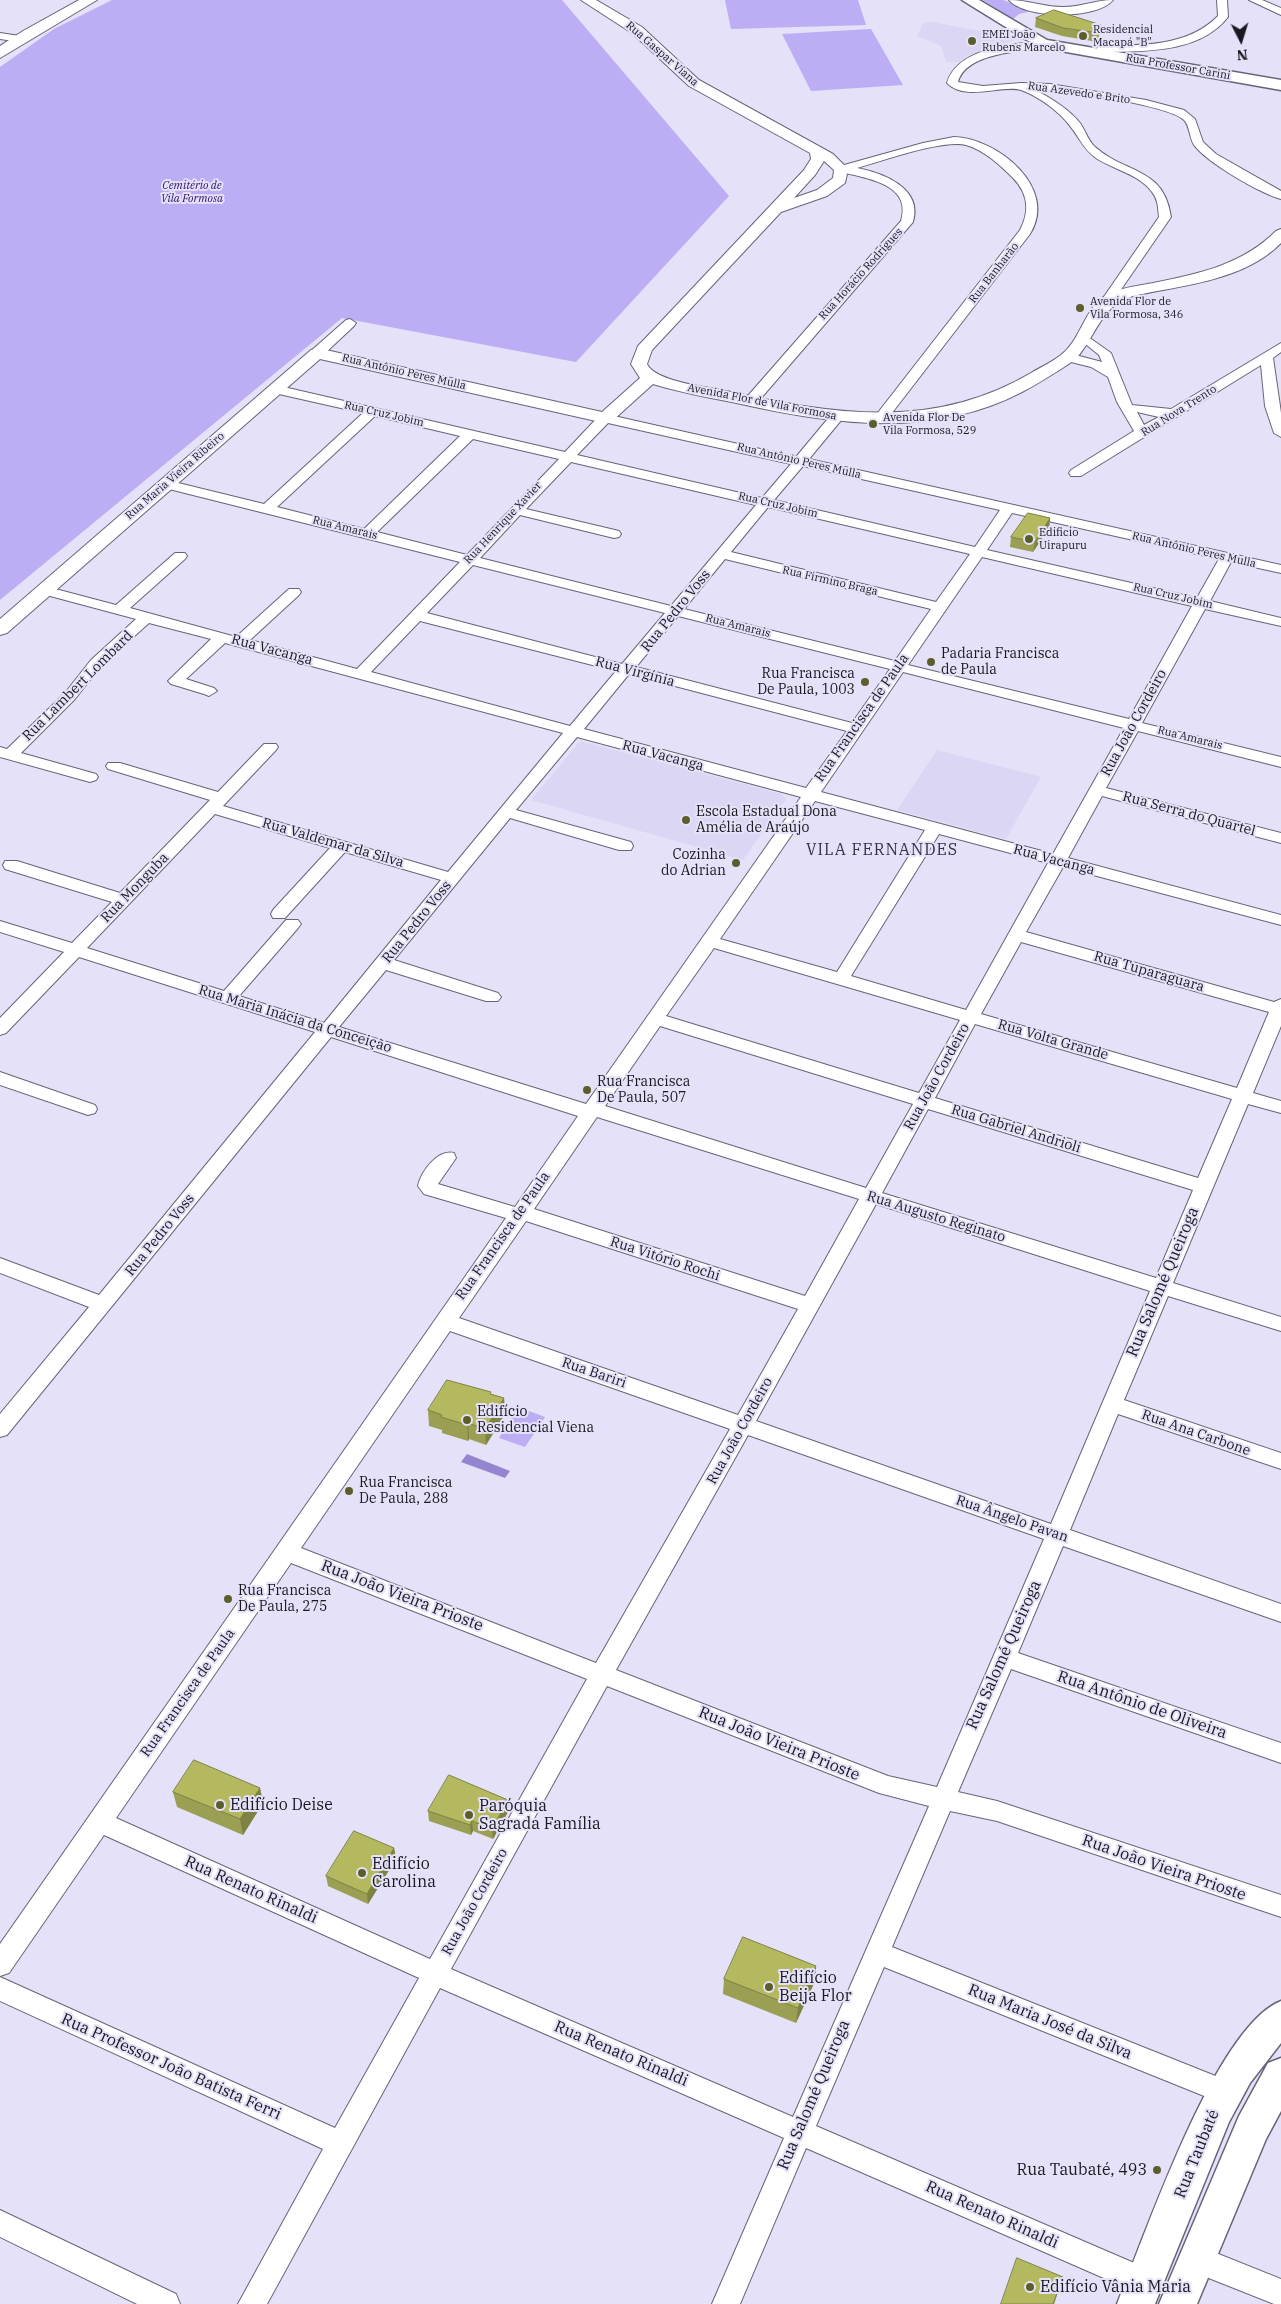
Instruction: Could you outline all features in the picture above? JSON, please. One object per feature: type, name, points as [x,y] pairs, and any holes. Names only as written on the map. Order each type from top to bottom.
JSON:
[{"type":"main road","points":[[0,53],[20,39],[90,0]]},
{"type":"main road","points":[[969,0],[1037,40]]},
{"type":"main road","name":"Rua Professor Carini","points":[[1037,40],[1281,85]]},
{"type":"main road","name":"Rua Professor Carini","points":[[1100,51],[1281,80]]},
{"type":"main road","name":"Rua Taubaté","points":[[1141,2293],[1216,2107],[1239,2066],[1264,2033],[1281,2018]]},
{"type":"main road","points":[[1178,2304],[1252,2128],[1276,2092]]},
{"type":"street","name":"Rua Gaspar Viana","points":[[587,0],[638,30],[694,83],[834,161],[841,169]]},
{"type":"street","points":[[1015,0],[1028,5],[1060,10],[1086,8],[1108,0]]},
{"type":"street","points":[[1100,51],[1173,43],[1202,34],[1224,17],[1222,0]]},
{"type":"street","points":[[1254,0],[1281,12]]},
{"type":"street","points":[[0,36],[20,39]]},
{"type":"street","points":[[961,87],[952,83],[952,78],[966,64],[1037,40]]},
{"type":"street","points":[[1020,85],[1067,116],[1079,130],[1091,150],[1152,184],[1163,196],[1165,217],[1107,301]]},
{"type":"street","name":"Rua Azevedo e Brito","points":[[961,87],[980,89],[1020,85],[1058,88],[1179,112],[1191,120],[1201,147],[1223,164],[1281,196]]},
{"type":"street","points":[[946,94],[961,87]]},
{"type":"street","points":[[806,176],[958,140]]},
{"type":"street","name":"Rua Banharão","points":[[880,419],[994,275],[1033,218],[1032,198],[1020,178],[995,156],[971,143],[958,140]]},
{"type":"street","points":[[650,378],[641,370],[638,364],[644,350],[806,176],[818,159],[816,152]]},
{"type":"street","points":[[775,210],[822,193],[840,180],[841,169]]},
{"type":"street","name":"Rua Horácio Rodrigues","points":[[751,401],[908,222],[911,207],[889,182],[879,177],[841,169]]},
{"type":"street","points":[[806,176],[802,187],[804,191],[822,193]]},
{"type":"street","name":"Rua Azevedo e Brito","points":[[1248,178],[1274,180]]},
{"type":"street","points":[[1107,301],[1130,292],[1206,275],[1238,265],[1261,252],[1281,234]]},
{"type":"street","name":"Avenida Flor de Vila Formosa","points":[[650,378],[836,418],[880,419],[938,415],[985,403],[1032,381],[1068,357],[1084,338],[1107,301]]},
{"type":"street","name":"Rua Maria Vieira Ribeiro","points":[[0,629],[350,323]]},
{"type":"street","points":[[1084,338],[1104,352],[1113,375],[1142,434]]},
{"type":"street","name":"Rua Nova Trento","points":[[1076,473],[1281,347]]},
{"type":"street","name":"Rua Antônio Peres Mulla","points":[[317,353],[1281,569]]},
{"type":"street","points":[[1266,356],[1272,406],[1281,433]]},
{"type":"street","points":[[1068,357],[1096,364],[1113,375]]},
{"type":"street","name":"Rua Henrique Xavier","points":[[361,674],[566,456],[650,378]]},
{"type":"street","name":"Rua Cruz Jobim","points":[[275,389],[1281,622]]},
{"type":"street","points":[[1129,405],[1161,413],[1175,413]]},
{"type":"street","points":[[1129,405],[1156,425]]},
{"type":"street","points":[[267,509],[373,412]]},
{"type":"street","name":"Rua Pedro Voss","points":[[0,1428],[329,1030],[506,812],[627,670],[799,460],[836,418]]},
{"type":"street","points":[[367,534],[470,434]]},
{"type":"street","name":"Rua Amarais","points":[[166,484],[1281,762]]},
{"type":"street","name":"Rua Francisca de Paula","points":[[0,1966],[519,1213],[709,941],[854,728],[1008,508]]},
{"type":"street","points":[[515,510],[614,534]]},
{"type":"street","name":"Rua Firmino Braga","points":[[722,554],[939,607]]},
{"type":"street","points":[[119,610],[180,556]]},
{"type":"street","name":"Rua João Cordeiro","points":[[252,2304],[1227,557]]},
{"type":"street","name":"Rua Vacanga","points":[[44,590],[1281,920]]},
{"type":"street","points":[[239,642],[294,592]]},
{"type":"street","name":"Rua Virgínia","points":[[416,615],[854,728]]},
{"type":"street","name":"Rua Lambert Lombard","points":[[5,753],[70,696],[96,663],[147,617]]},
{"type":"street","points":[[209,691],[176,681],[222,637]]},
{"type":"street","name":"Rua Monguba","points":[[0,1029],[270,747]]},
{"type":"street","points":[[5,753],[90,777]]},
{"type":"street","name":"Rua Valdemar da Silva","points":[[114,766],[342,845],[452,878]]},
{"type":"street","name":"Rua Serra do Quartel","points":[[1097,790],[1281,838]]},
{"type":"street","points":[[506,812],[625,846]]},
{"type":"street","points":[[841,979],[936,828]]},
{"type":"street","points":[[228,998],[342,845]]},
{"type":"street","points":[[11,865],[124,900]]},
{"type":"street","name":"Rua Maria Inácia da Conceição","points":[[0,926],[590,1111]]},
{"type":"street","name":"Rua Tuparaguara","points":[[1016,935],[1280,1008]]},
{"type":"street","name":"Rua Volta Grande","points":[[709,941],[1281,1107]]},
{"type":"street","points":[[383,963],[492,996]]},
{"type":"street","name":"Rua Salomé Queiroga","points":[[726,2304],[1057,1534],[1280,1008]]},
{"type":"street","name":"Rua Gabriel Andrioli","points":[[655,1019],[1204,1187]]},
{"type":"street","points":[[0,1078],[88,1109]]},
{"type":"street","name":"Rua Augusto Reginato","points":[[590,1111],[1281,1324]]},
{"type":"street","name":"Rua Vitório Rochi","points":[[448,1158],[428,1180],[428,1186],[431,1189],[519,1213],[810,1305]]},
{"type":"street","points":[[0,1265],[103,1304]]},
{"type":"street","name":"Rua Bariri","points":[[445,1321],[743,1425]]},
{"type":"street","name":"Rua Ana Carbone","points":[[1111,1404],[1281,1461]]},
{"type":"street","name":"Rua Ângelo Pavan","points":[[743,1425],[1281,1612]]},
{"type":"street","name":"Rua João Vieira Prioste","points":[[287,1552],[887,1786],[996,1811],[1281,1906]]},
{"type":"street","name":"Rua Antônio de Oliveira","points":[[1003,1658],[1281,1753]]},
{"type":"street","name":"Rua Renato Rinaldi","points":[[98,1822],[436,1974],[799,2131],[1141,2293]]},
{"type":"street","name":"Rua Maria José da Silva","points":[[876,1952],[1224,2092]]},
{"type":"street","name":"Rua Professor João Batista Ferri","points":[[0,1989],[341,2144]]},
{"type":"street","points":[[0,2223],[166,2304]]},
{"type":"street","points":[[1196,2259],[1281,2293]]},
{"type":"shaded area","name":"EMEI João Rubens Marcelo","points":[[932,22],[1013,37],[1014,40],[967,56],[959,62],[946,62],[941,46],[917,36],[923,23]]},
{"type":"shaded area","name":"Escola Estadual Dona Amélia de Araújo","points":[[580,741],[782,794],[786,799],[743,860],[531,800]]},
{"type":"shaded area","points":[[937,750],[1041,777],[1006,839],[897,810]]},
{"type":"shaded area","points":[[467,1454],[510,1471],[505,1478],[461,1462]]},
{"type":"green space","name":"Cemitério de Vila Formosa","points":[[112,0],[562,0],[729,196],[576,362],[342,318],[0,600],[0,67],[54,29]]},
{"type":"green space","points":[[725,0],[858,0],[866,25],[731,29]]},
{"type":"green space","points":[[983,0],[1003,0],[1032,11],[1019,14],[1013,19]]},
{"type":"green space","points":[[871,29],[903,85],[811,91],[782,34]]},
{"type":"green space","points":[[518,1407],[545,1417],[525,1447],[499,1438]]},
{"type":"building","points":[[1054,10],[1101,25],[1099,33],[1063,28],[1036,18]]},
{"type":"building","points":[[1028,513],[1050,518],[1035,542],[1011,537]]},
{"type":"building","points":[[447,1380],[491,1392],[490,1394],[504,1398],[485,1429],[441,1417],[442,1415],[428,1410]]},
{"type":"building","points":[[194,1760],[260,1788],[240,1819],[173,1792]]},
{"type":"building","name":"Paróquia Sagrada Família","points":[[449,1775],[508,1800],[492,1829],[472,1821],[470,1825],[428,1811]]},
{"type":"building","name":"Edifício Carolina","points":[[354,1831],[394,1848],[367,1894],[326,1876]]},
{"type":"building","name":"Edifício Beija Flor","points":[[743,1937],[816,1966],[798,2008],[724,1979]]},
{"type":"building","name":"Edifício Vânia Maria","points":[[1017,2258],[1063,2277],[1053,2304],[1001,2304]]},
{"type":"place","name":"Residencial Macapá \"B\"","points":[[1083,36]]},
{"type":"place","name":"EMEI João Rubens Marcelo","points":[[972,41]]},
{"type":"place","name":"Avenida Flor de Vila Formosa, 346","points":[[1080,308]]},
{"type":"place","name":"Avenida Flor De Vila Formosa, 529","points":[[873,424]]},
{"type":"place","name":"Edificio Uirapuru","points":[[1029,539]]},
{"type":"place","name":"Padaria Francisca de Paula","points":[[931,662]]},
{"type":"place","name":"Rua Francisca De Paula, 1003","points":[[865,682]]},
{"type":"place","name":"Escola Estadual Dona Amélia de Araújo","points":[[686,820]]},
{"type":"place","name":"Cozinha do Adrian","points":[[736,863]]},
{"type":"place","name":"Rua Francisca De Paula, 507","points":[[587,1090]]},
{"type":"place","name":"Edifício Residencial Viena","points":[[467,1420]]},
{"type":"place","name":"Rua Francisca De Paula, 288","points":[[349,1491]]},
{"type":"place","name":"Rua Francisca De Paula, 275","points":[[228,1599]]},
{"type":"place","name":"Edifício Deise","points":[[220,1805]]},
{"type":"place","name":"Paróquia Sagrada Família","points":[[469,1815]]},
{"type":"place","name":"Edifício Carolina","points":[[362,1873]]},
{"type":"place","name":"Edifício Beija Flor","points":[[769,1987]]},
{"type":"place","name":"Rua Taubaté, 493","points":[[1157,2170]]},
{"type":"place","name":"Edifício Vânia Maria","points":[[1030,2287]]},
{"type":"district","name":"VILA FERNANDES","points":[[882,850]]}]
